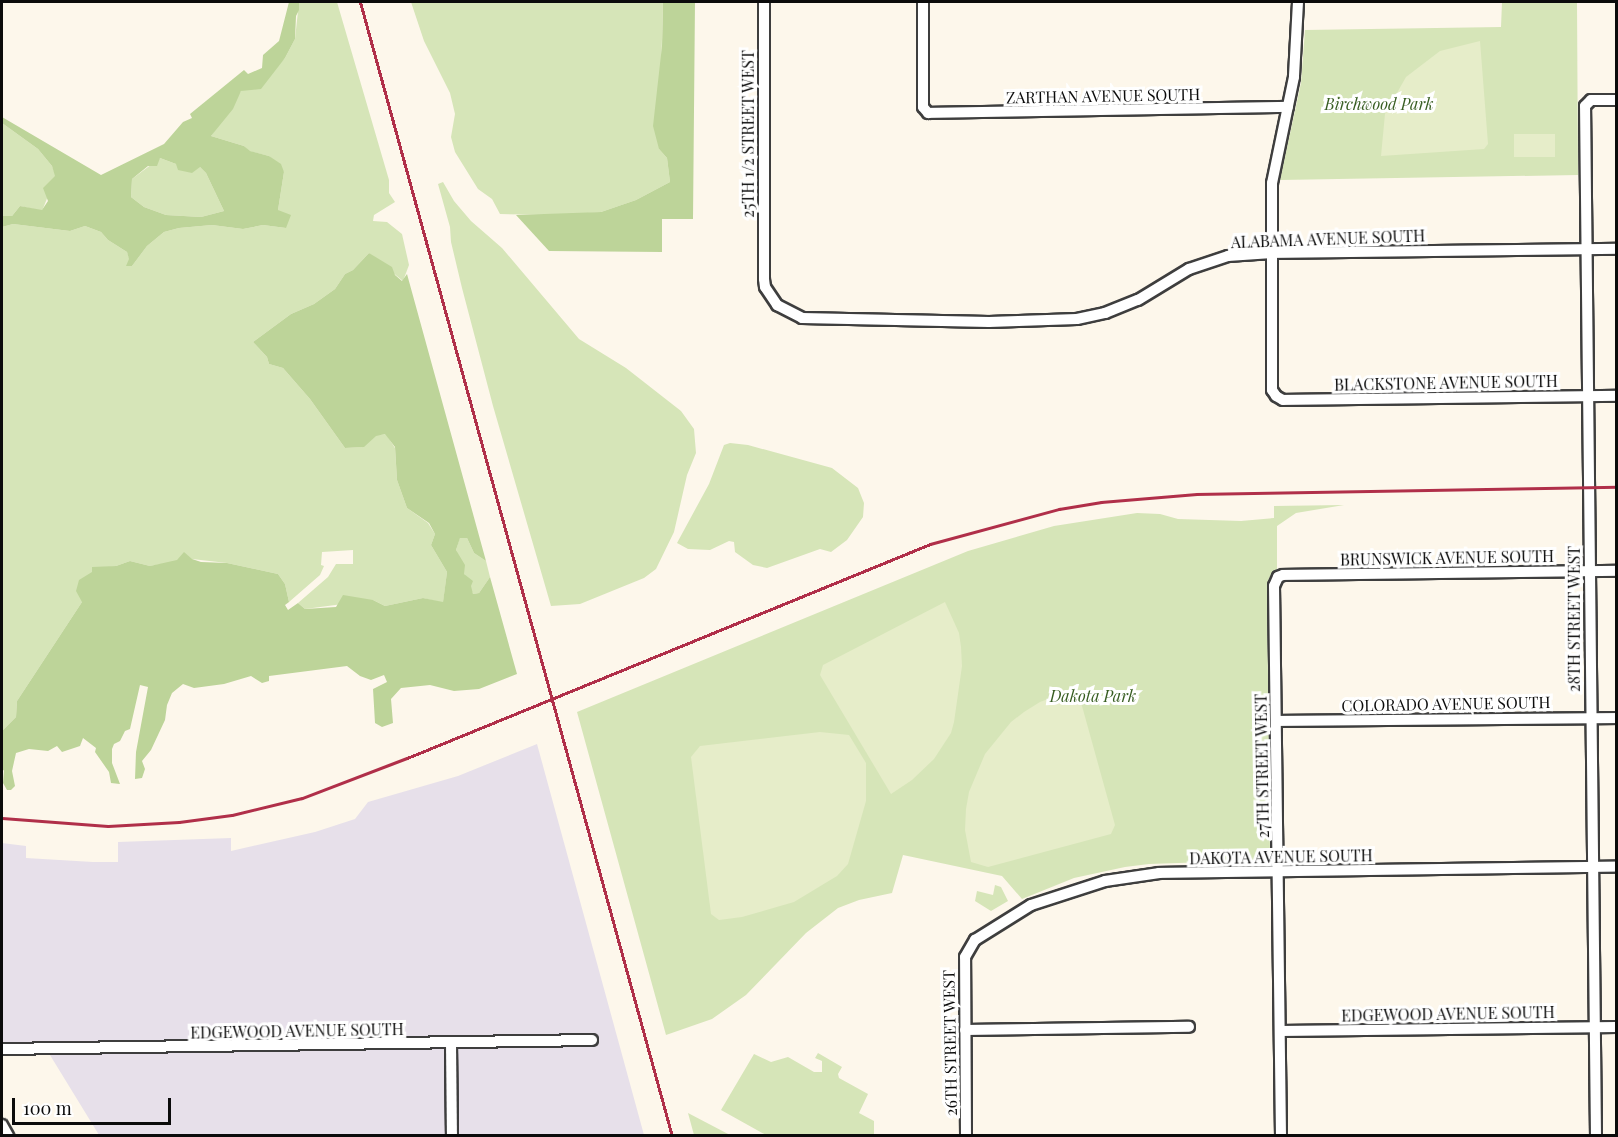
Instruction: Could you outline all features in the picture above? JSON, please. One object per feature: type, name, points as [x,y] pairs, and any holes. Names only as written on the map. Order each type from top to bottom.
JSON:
[{"type":"street","name":"25TH 1/2 STREET WEST","points":[[763,266],[764,2]]},
{"type":"street","name":"ZARTHAN AVENUE SOUTH","points":[[923,2],[922,107],[928,113],[940,115],[1288,107]]},
{"type":"street","points":[[1272,253],[1272,183],[1294,77],[1298,2]]},
{"type":"street","name":"28TH STREET WEST","points":[[1596,1136],[1590,718],[1587,103],[1617,100]]},
{"type":"street","name":"ALABAMA AVENUE SOUTH","points":[[763,266],[765,287],[777,304],[802,318],[1056,321],[1105,313],[1138,300],[1189,268],[1228,256],[1272,253],[1617,249]]},
{"type":"street","name":"BLACKSTONE AVENUE SOUTH","points":[[1272,253],[1272,390],[1276,396],[1284,400],[1617,396]]},
{"type":"street","name":"BRUNSWICK AVENUE SOUTH","points":[[1278,578],[1283,575],[1617,571]]},
{"type":"street","name":"27TH STREET WEST","points":[[1278,578],[1274,586],[1281,1136]]},
{"type":"street","name":"COLORADO AVENUE SOUTH","points":[[1276,721],[1617,718]]},
{"type":"street","name":"DAKOTA AVENUE SOUTH","points":[[967,951],[975,940],[1019,912],[1090,885],[1159,873],[1617,867]]},
{"type":"street","name":"26TH STREET WEST","points":[[966,1136],[964,963],[967,951]]},
{"type":"street","points":[[965,1030],[1189,1027]]},
{"type":"street","name":"EDGEWOOD AVENUE SOUTH","points":[[1280,1031],[1617,1027]]},
{"type":"street","name":"EDGEWOOD AVENUE SOUTH","points":[[2,1049],[451,1044],[592,1040]]},
{"type":"street","points":[[451,1044],[452,1136]]},
{"type":"street","points":[[2,1125],[8,1136]]},
{"type":"shaded area","points":[[537,744],[644,1135],[99,1135],[42,1042],[2,1042],[2,843],[26,846],[26,858],[93,862],[118,862],[118,842],[231,838],[231,851],[315,832],[355,819],[368,802],[458,776]]},
{"type":"green space","points":[[289,2],[299,2],[295,39],[285,58],[261,89],[241,91],[233,109],[211,136],[269,156],[281,164],[284,172],[278,210],[291,215],[286,228],[263,225],[243,229],[212,225],[179,228],[164,232],[147,246],[132,266],[126,266],[129,259],[127,252],[108,240],[101,232],[85,226],[70,231],[13,224],[2,227],[2,216],[12,216],[20,206],[42,210],[48,201],[43,188],[55,176],[52,166],[38,149],[2,123],[2,117],[101,175],[164,144],[183,122],[192,118],[190,114],[244,70],[248,74],[262,68],[263,55],[279,41]],"holes":[[[160,158],[176,164],[178,170],[192,173],[200,167],[206,173],[224,211],[201,217],[166,215],[144,207],[131,197],[132,179],[148,166],[157,166]]]},
{"type":"green space","points":[[299,2],[337,2],[389,180],[389,193],[395,202],[374,215],[373,221],[387,222],[402,234],[409,265],[403,281],[369,253],[353,270],[345,274],[335,289],[314,304],[291,314],[253,342],[267,357],[269,364],[283,368],[310,399],[345,448],[363,447],[376,435],[386,434],[395,448],[397,480],[407,508],[428,523],[435,534],[431,545],[447,572],[443,603],[423,598],[385,606],[373,600],[305,609],[298,603],[328,577],[336,564],[353,564],[353,550],[322,552],[321,565],[324,566],[320,575],[289,602],[285,584],[278,574],[227,563],[192,559],[150,566],[130,561],[95,569],[82,602],[17,701],[16,717],[2,731],[2,227],[13,224],[70,231],[85,226],[101,232],[108,240],[127,252],[132,266],[147,246],[164,232],[179,228],[212,225],[243,229],[263,225],[286,228],[278,210],[284,172],[269,156],[211,136],[241,91],[272,72],[285,58],[295,39]]},
{"type":"green space","points":[[411,2],[663,2],[659,149],[667,158],[670,182],[636,200],[601,212],[560,215],[500,214],[492,199],[478,189],[455,152],[451,137],[455,114],[450,93],[424,41]]},
{"type":"green space","points":[[663,2],[695,2],[693,219],[662,219],[662,252],[549,251],[516,215],[601,212],[636,200],[670,182],[667,158],[659,149],[653,126],[662,46]]},
{"type":"green space","name":"Birchwood Park","points":[[1502,2],[1577,2],[1578,175],[1280,180],[1301,83],[1305,30],[1501,27]]},
{"type":"green space","points":[[1480,41],[1488,144],[1484,149],[1381,156],[1385,114],[1406,77],[1440,51]]},
{"type":"green space","points":[[2,123],[38,149],[52,166],[56,176],[42,211],[20,206],[12,216],[2,216]]},
{"type":"green space","points":[[1514,134],[1555,134],[1555,157],[1514,157]]},
{"type":"green space","points":[[160,158],[176,164],[200,167],[206,173],[224,211],[201,217],[166,215],[144,207],[131,197],[132,179]]},
{"type":"green space","points":[[443,182],[454,201],[471,221],[502,248],[579,339],[626,368],[681,411],[694,429],[696,453],[687,475],[674,532],[656,569],[644,578],[580,604],[551,606],[493,406],[462,288],[451,242],[450,227],[438,184]]},
{"type":"green space","points":[[369,253],[392,267],[395,275],[402,281],[407,274],[486,561],[474,553],[467,538],[460,538],[456,550],[465,565],[464,574],[473,581],[471,586],[473,594],[479,593],[490,577],[517,674],[479,689],[454,691],[430,685],[401,688],[391,699],[393,723],[382,727],[375,723],[373,689],[387,682],[384,675],[371,680],[360,676],[347,666],[269,676],[269,681],[262,683],[251,676],[224,684],[194,688],[183,684],[172,693],[167,705],[165,720],[151,750],[142,761],[145,769],[142,778],[135,779],[136,752],[148,687],[140,685],[130,729],[125,731],[120,741],[114,744],[112,749],[112,763],[120,784],[111,783],[109,772],[95,752],[96,748],[83,738],[80,746],[62,752],[57,746],[48,751],[29,749],[16,753],[12,771],[15,786],[7,790],[3,783],[2,731],[16,717],[17,701],[82,602],[76,591],[79,580],[92,572],[92,567],[116,566],[130,561],[150,566],[177,560],[184,552],[192,559],[201,562],[227,563],[278,574],[285,584],[289,602],[285,605],[288,610],[298,603],[305,609],[336,607],[343,595],[373,600],[385,606],[423,598],[443,602],[447,572],[431,545],[435,534],[429,523],[407,508],[397,480],[395,447],[385,434],[376,436],[364,447],[345,448],[310,399],[283,368],[269,364],[267,357],[253,342],[291,314],[314,304],[335,289],[345,274],[353,270]]},
{"type":"green space","points":[[730,443],[748,445],[832,468],[858,488],[864,503],[863,517],[847,540],[831,552],[820,549],[767,568],[753,565],[735,552],[734,542],[729,541],[710,550],[688,549],[677,543],[709,484],[724,445]]},
{"type":"green space","name":"Dakota Park","points":[[1344,505],[1296,513],[1277,526],[1277,569],[1269,578],[1267,586],[1270,855],[1267,860],[1149,864],[1125,867],[1074,878],[1022,899],[1002,876],[903,855],[892,893],[859,900],[838,908],[806,933],[746,995],[712,1019],[666,1035],[577,712],[968,551],[1054,526],[1137,513],[1160,514],[1178,519],[1241,521],[1274,518],[1274,506]]},
{"type":"green space","points":[[460,537],[467,538],[474,553],[486,561],[490,577],[479,593],[473,594],[464,574],[456,550]]},
{"type":"green space","points":[[945,602],[959,633],[962,666],[951,733],[934,759],[912,780],[891,794],[820,675],[823,665]]},
{"type":"green space","points":[[1077,688],[1115,825],[1111,834],[988,867],[971,862],[965,830],[966,809],[969,792],[985,754],[1011,722],[1024,712],[1040,702]]},
{"type":"green space","points":[[820,732],[849,735],[866,763],[866,801],[848,864],[837,876],[794,902],[742,917],[719,920],[711,914],[691,757],[700,746]]},
{"type":"green space","points":[[995,885],[1001,887],[1008,901],[991,911],[975,901],[977,891],[993,895]]},
{"type":"green space","points":[[818,1053],[842,1067],[838,1074],[839,1078],[868,1094],[859,1113],[874,1121],[874,1135],[766,1135],[721,1110],[754,1054],[771,1062],[788,1057],[814,1072],[822,1072],[822,1061],[815,1058]]},
{"type":"green space","points":[[688,1113],[730,1135],[694,1135]]},
{"type":"railway","points":[[360,2],[672,1136]]},
{"type":"railway","points":[[2,818],[108,826],[179,822],[232,815],[302,798],[407,758],[930,544],[1059,509],[1101,502],[1197,494],[1616,487]]}]
